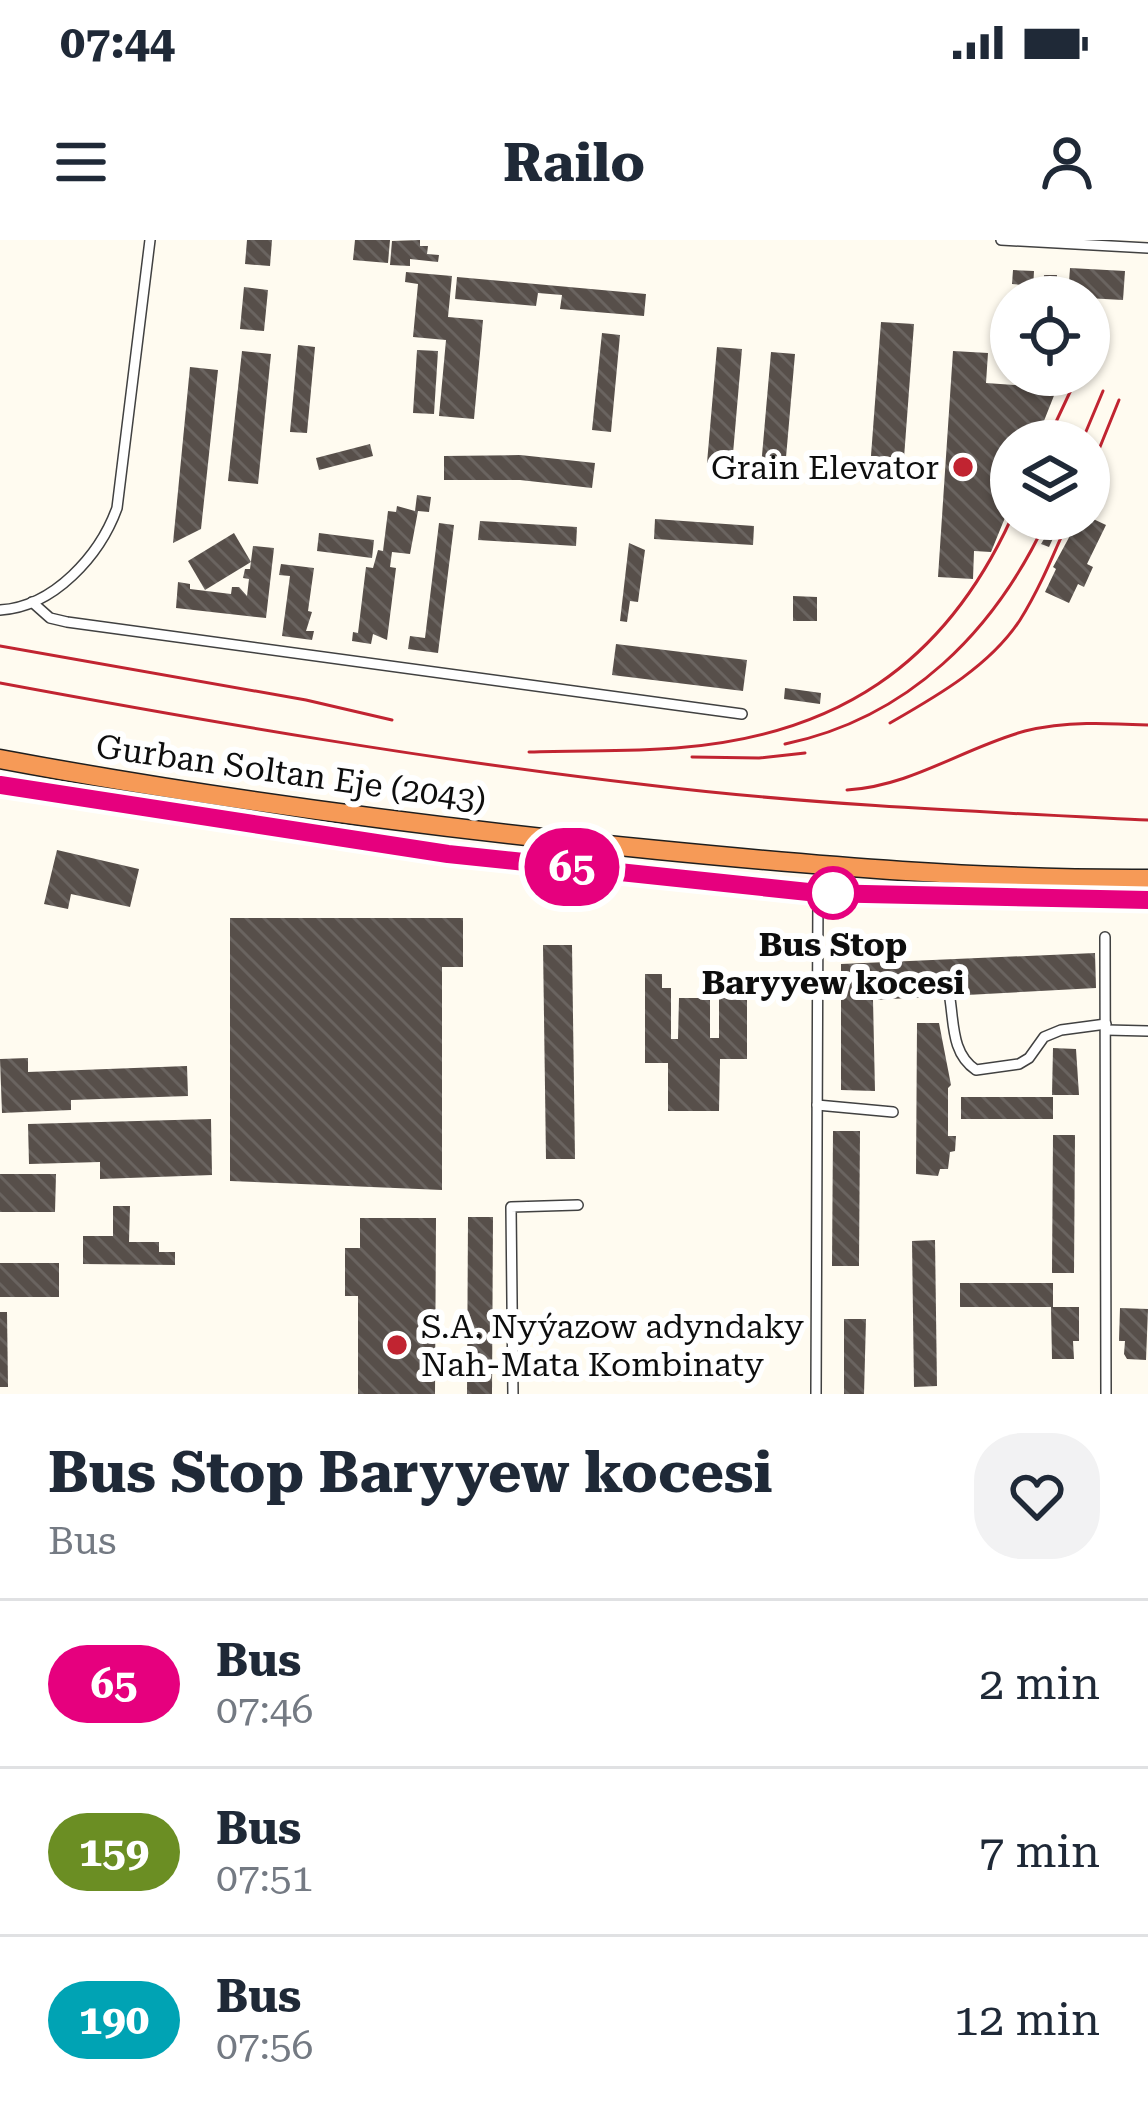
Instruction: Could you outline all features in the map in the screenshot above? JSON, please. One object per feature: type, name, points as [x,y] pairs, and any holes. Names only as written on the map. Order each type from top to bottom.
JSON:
[{"type":"highway","name":"Gurban Soltan Eje (2043)","points":[[2,755],[40,766],[340,815],[478,832],[890,870],[1148,879]]},
{"type":"highway","name":"Gurban Soltan Eje (2043)","points":[[1,791],[448,854],[818,893],[1148,900]]},
{"type":"street","points":[[0,610],[32,602],[92,555],[106,537],[117,508],[150,240]]},
{"type":"street","points":[[1001,240],[1148,248]]},
{"type":"street","points":[[32,602],[50,618],[67,622],[742,713]]},
{"type":"street","points":[[816,1394],[818,893]]},
{"type":"street","points":[[1105,937],[1106,1394]]},
{"type":"street","points":[[950,999],[956,1046],[965,1063],[976,1070],[1019,1064],[1044,1037],[1061,1030],[1148,1030]]},
{"type":"street","points":[[817,1105],[893,1112]]},
{"type":"street","points":[[513,1394],[511,1208],[578,1205]]},
{"type":"building","points":[[247,240],[272,240],[270,266],[245,264]]},
{"type":"building","points":[[355,240],[390,240],[388,263],[353,260]]},
{"type":"building","points":[[420,240],[420,246],[428,246],[427,254],[439,255],[438,262],[410,259],[410,266],[390,265],[392,241]]},
{"type":"building","points":[[1070,268],[1125,271],[1123,300],[1110,299],[1110,276],[1069,276]]},
{"type":"building","points":[[1013,270],[1034,271],[1034,276],[1013,276]]},
{"type":"building","points":[[406,272],[452,276],[448,317],[483,320],[474,419],[439,416],[446,340],[413,337],[418,284],[405,282]]},
{"type":"building","points":[[457,277],[646,294],[644,316],[560,309],[562,295],[538,293],[536,306],[455,299]]},
{"type":"building","points":[[244,287],[268,290],[264,331],[240,329]]},
{"type":"building","points":[[881,322],[914,324],[903,471],[870,469]]},
{"type":"building","points":[[602,333],[620,335],[611,432],[592,430]]},
{"type":"building","points":[[298,345],[315,347],[307,433],[290,432]]},
{"type":"building","points":[[717,347],[742,349],[732,465],[707,463]]},
{"type":"building","points":[[417,350],[438,351],[434,414],[413,413]]},
{"type":"building","points":[[242,351],[271,354],[258,484],[228,481]]},
{"type":"building","name":"Grain Elevator","points":[[953,351],[988,353],[990,396],[1054,396],[1044,420],[990,420],[990,540],[996,540],[991,552],[974,551],[973,579],[938,577]]},
{"type":"building","points":[[771,352],[795,354],[785,469],[761,467]]},
{"type":"building","points":[[190,367],[218,370],[201,529],[173,543]]},
{"type":"building","points":[[370,444],[373,456],[319,470],[316,458]]},
{"type":"building","points":[[520,455],[595,463],[592,488],[520,480],[444,480],[444,456]]},
{"type":"building","points":[[417,495],[431,497],[429,512],[418,511],[410,554],[392,552],[390,567],[396,568],[387,640],[373,634],[371,644],[352,641],[353,632],[358,633],[366,567],[373,568],[378,550],[383,551],[388,511],[396,512],[397,506],[415,511]]},
{"type":"building","points":[[655,519],[754,526],[753,545],[654,539]]},
{"type":"building","points":[[480,521],[577,527],[576,546],[478,540]]},
{"type":"building","points":[[439,523],[454,525],[438,653],[408,649],[410,636],[425,638]]},
{"type":"building","points":[[234,533],[251,562],[205,590],[188,561]]},
{"type":"building","points":[[319,533],[374,540],[372,558],[317,551]]},
{"type":"building","points":[[1068,540],[1099,540],[1087,564],[1093,567],[1084,587],[1078,584],[1069,603],[1045,592]]},
{"type":"building","points":[[629,543],[645,550],[638,602],[630,601],[627,622],[620,621]]},
{"type":"building","points":[[253,546],[274,548],[266,618],[176,608],[178,582],[190,584],[190,589],[231,594],[232,587],[239,587],[247,596],[249,579],[243,578],[245,569],[250,569]]},
{"type":"building","points":[[281,564],[314,568],[306,631],[314,631],[312,640],[282,636],[290,576],[279,575]]},
{"type":"building","points":[[793,596],[817,597],[817,621],[793,621]]},
{"type":"building","points":[[616,644],[747,660],[743,691],[612,675]]},
{"type":"building","points":[[785,688],[821,693],[820,704],[784,699]]},
{"type":"building","points":[[57,850],[139,869],[130,907],[71,894],[68,909],[44,904]]},
{"type":"building","points":[[230,918],[463,918],[463,967],[442,967],[442,1190],[230,1181]]},
{"type":"building","points":[[543,945],[572,945],[575,1159],[546,1159]]},
{"type":"building","points":[[1095,953],[1096,988],[873,1000],[875,1091],[841,1090],[841,964]]},
{"type":"building","points":[[727,973],[747,973],[747,1059],[720,1059],[719,1111],[668,1111],[668,1063],[645,1063],[645,974],[662,974],[662,988],[671,988],[671,1039],[678,1039],[679,998],[710,998],[710,1038],[719,1038],[719,992],[727,992]]},
{"type":"building","points":[[917,1023],[939,1023],[951,1085],[948,1136],[956,1136],[955,1151],[950,1152],[948,1169],[940,1169],[938,1176],[916,1174]]},
{"type":"building","points":[[1053,1048],[1076,1049],[1079,1095],[1052,1095]]},
{"type":"building","points":[[28,1058],[28,1072],[187,1066],[188,1096],[71,1100],[71,1110],[2,1113],[0,1059]]},
{"type":"building","points":[[961,1097],[1053,1097],[1053,1119],[961,1119]]},
{"type":"building","points":[[211,1119],[212,1175],[100,1179],[100,1162],[29,1164],[28,1124]]},
{"type":"building","points":[[833,1131],[860,1131],[859,1266],[832,1266]]},
{"type":"building","points":[[1053,1135],[1075,1135],[1074,1273],[1052,1273]]},
{"type":"building","points":[[0,1174],[56,1174],[55,1212],[0,1212]]},
{"type":"building","points":[[113,1206],[130,1206],[129,1242],[159,1242],[159,1252],[175,1252],[175,1265],[83,1264],[83,1236],[113,1236]]},
{"type":"building","points":[[468,1217],[493,1217],[492,1394],[467,1394]]},
{"type":"building","name":"S.A. Nyýazow adyndaky Nah-Mata Kombinaty","points":[[360,1218],[436,1218],[435,1394],[358,1394],[358,1296],[345,1296],[345,1248],[360,1248]]},
{"type":"building","points":[[935,1240],[937,1386],[914,1387],[912,1241]]},
{"type":"building","points":[[0,1263],[59,1263],[59,1297],[0,1297]]},
{"type":"building","points":[[960,1283],[1053,1283],[1053,1307],[960,1307]]},
{"type":"building","points":[[1051,1307],[1079,1307],[1074,1359],[1052,1359]]},
{"type":"building","points":[[1120,1308],[1148,1309],[1146,1360],[1127,1359],[1124,1354],[1125,1341],[1119,1341]]},
{"type":"building","points":[[0,1312],[7,1312],[8,1387],[0,1387]]},
{"type":"building","points":[[844,1319],[866,1319],[864,1394],[844,1394]]},
{"type":"railway","points":[[1057,420],[1068,396]]},
{"type":"railway","points":[[1091,420],[1101,396]]},
{"type":"railway","points":[[1110,422],[1119,400]]},
{"type":"railway","points":[[529,752],[658,749],[734,741],[835,709],[878,684],[918,652],[953,615],[1000,540]]},
{"type":"railway","points":[[785,744],[871,714],[943,664],[1002,598],[1036,540]]},
{"type":"railway","points":[[890,723],[961,679],[1008,637],[1034,596],[1059,540]]},
{"type":"railway","points":[[0,646],[306,700],[392,720]]},
{"type":"railway","points":[[0,683],[323,740],[648,785],[835,803],[1148,820]]},
{"type":"railway","points":[[847,790],[916,774],[1025,731],[1071,724],[1148,725]]},
{"type":"railway","points":[[692,757],[805,753]]},
{"type":"bus line","name":"65","points":[[0,785],[448,854],[818,893],[1148,900]]},
{"type":"place","name":"Grain Elevator","points":[[963,467]]},
{"type":"place","name":"Bus Stop Baryyew kocesi","points":[[833,893]]},
{"type":"place","name":"S.A. Nyýazow adyndaky Nah-Mata Kombinaty","points":[[397,1345]]}]
